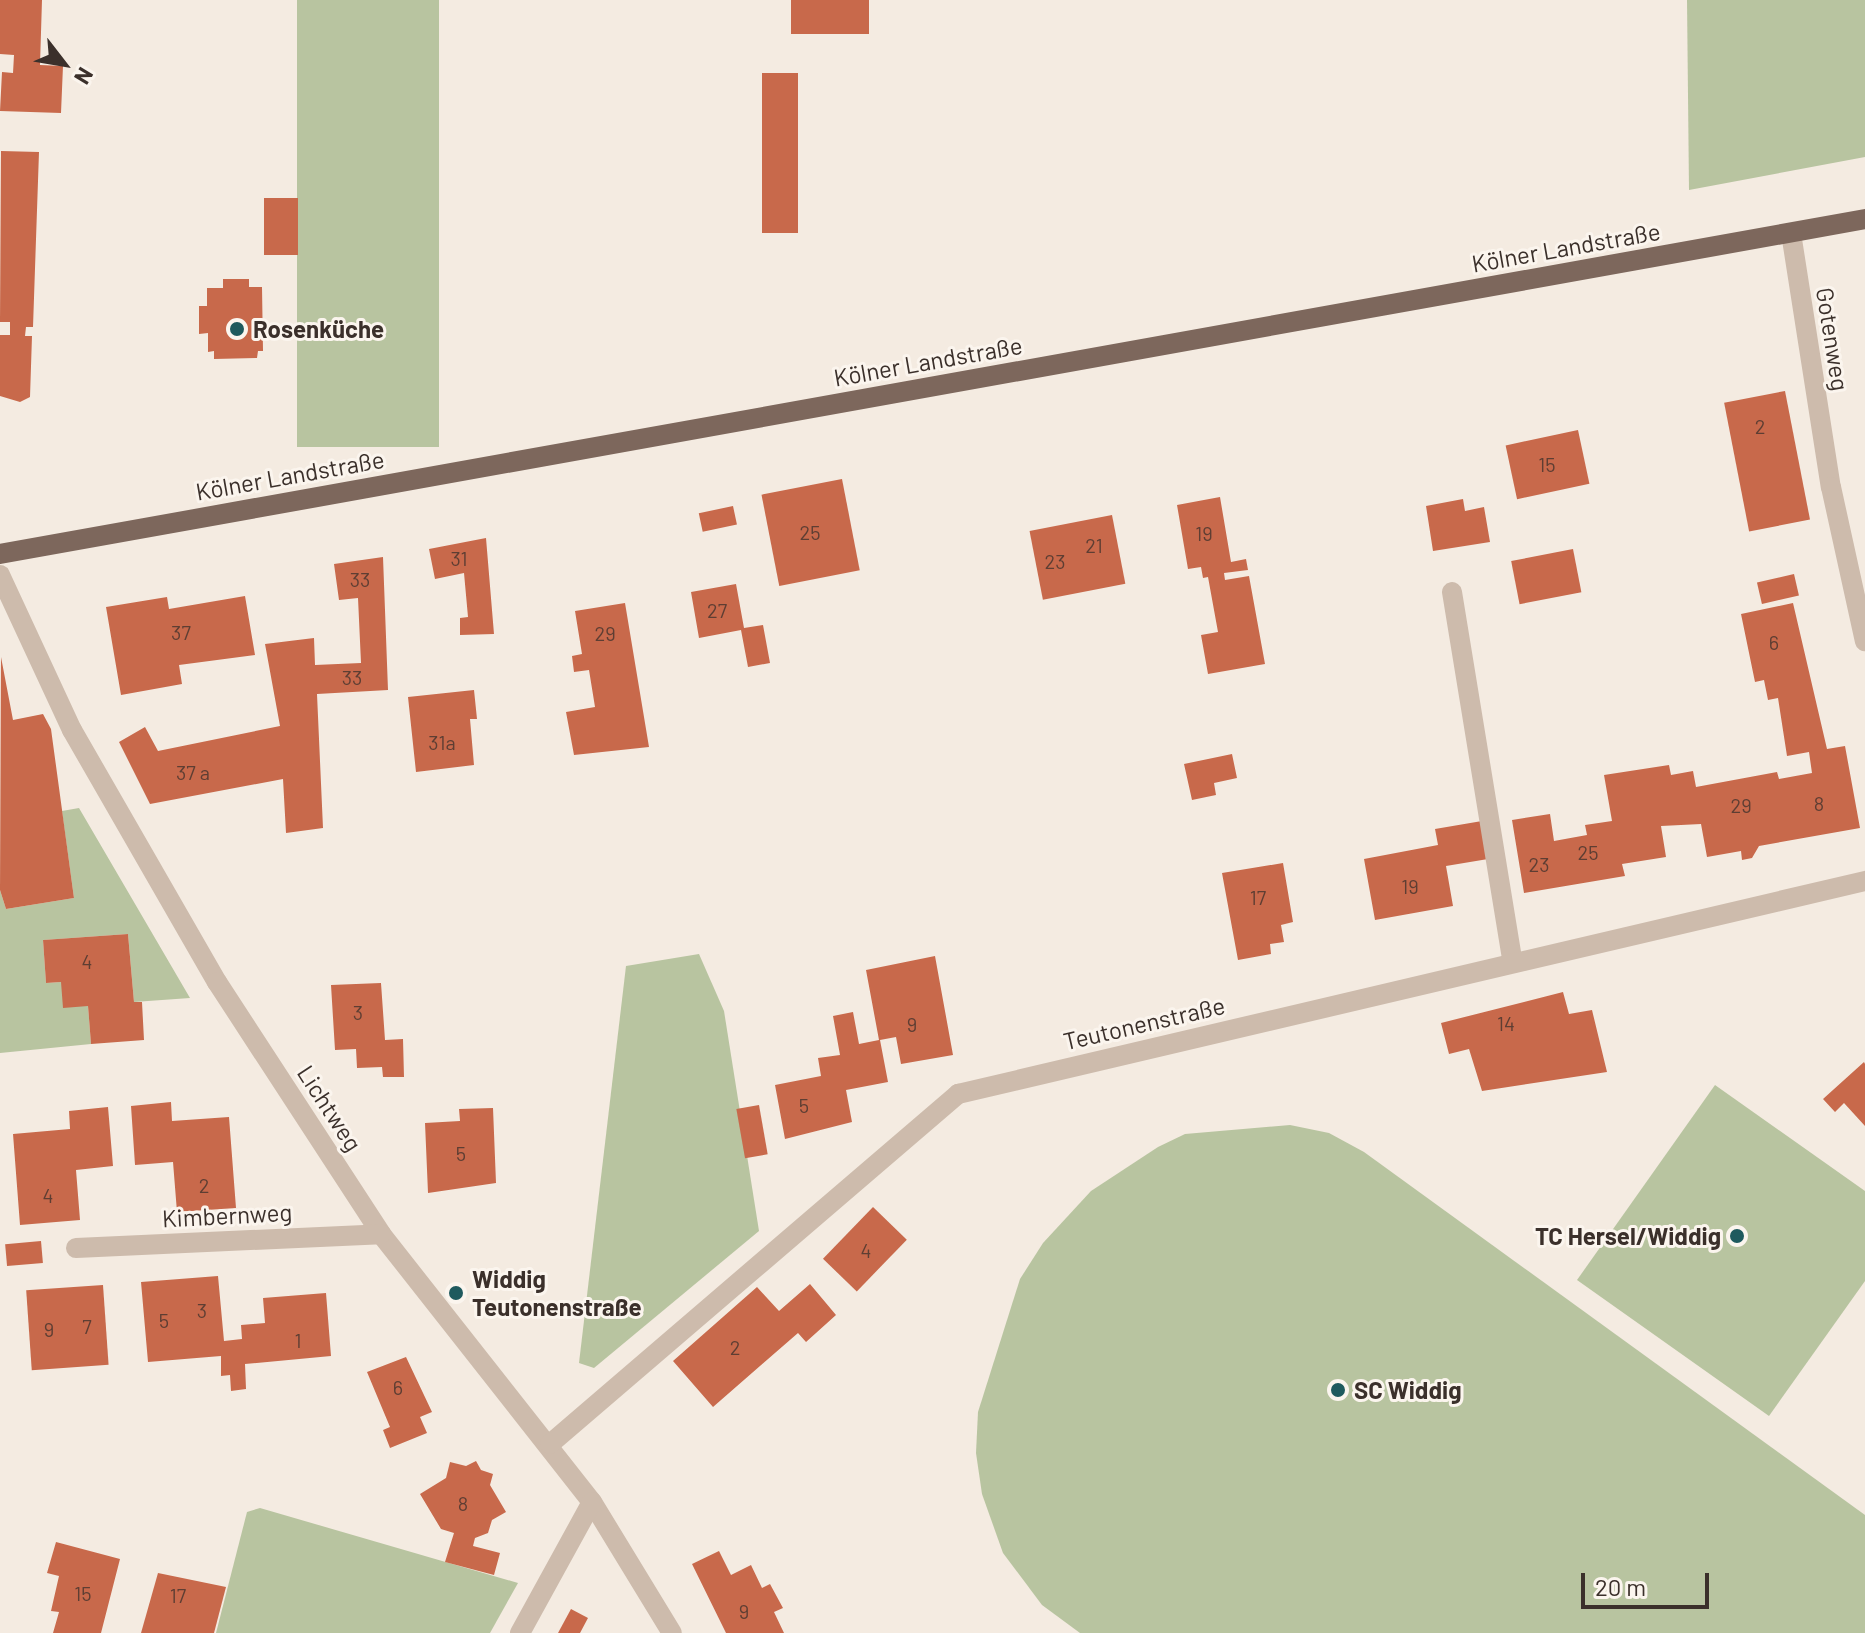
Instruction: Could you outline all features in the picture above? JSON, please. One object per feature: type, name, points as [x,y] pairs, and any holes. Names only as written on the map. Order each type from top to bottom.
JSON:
[{"type":"main road","name":"Kölner Landstraße","points":[[0,554],[1865,219]]},
{"type":"street","name":"Gotenweg","points":[[1791,233],[1831,487],[1865,641]]},
{"type":"street","name":"Lichtweg","points":[[0,575],[72,730],[217,982],[381,1234],[550,1444],[592,1502],[672,1633]]},
{"type":"street","points":[[1452,592],[1513,963]]},
{"type":"street","name":"Teutonenstraße","points":[[550,1444],[958,1094],[1865,881]]},
{"type":"street","name":"Kimbernweg","points":[[76,1248],[381,1234]]},
{"type":"street","points":[[520,1633],[592,1502]]},
{"type":"green space","points":[[297,0],[439,0],[439,447],[297,447]]},
{"type":"green space","points":[[1687,0],[1865,0],[1865,157],[1689,190]]},
{"type":"green space","points":[[79,808],[190,998],[134,1002],[128,934],[43,940],[46,983],[61,982],[88,1006],[91,1044],[0,1053],[0,890],[6,909],[74,898],[62,811]]},
{"type":"green space","points":[[699,954],[724,1011],[759,1231],[594,1368],[579,1363],[626,966]]},
{"type":"green space","name":"TC Hersel/Widdig","points":[[1715,1085],[1865,1191],[1865,1281],[1769,1416],[1577,1280]]},
{"type":"green space","name":"SC Widdig","points":[[1290,1125],[1329,1133],[1364,1152],[1865,1515],[1865,1633],[1080,1633],[1042,1605],[1003,1553],[982,1494],[976,1453],[978,1412],[1020,1279],[1043,1243],[1091,1191],[1158,1147],[1185,1134]]},
{"type":"green space","points":[[260,1508],[518,1583],[490,1633],[216,1633],[247,1512]]},
{"type":"building","points":[[0,0],[42,0],[40,65],[63,66],[61,113],[0,111],[2,72],[13,73],[14,55],[0,54]]},
{"type":"building","points":[[791,0],[869,0],[869,34],[791,34]]},
{"type":"building","points":[[762,73],[798,73],[798,233],[762,233]]},
{"type":"building","points":[[1,151],[39,152],[33,327],[26,327],[25,336],[32,336],[30,397],[20,402],[0,396],[0,335],[10,335],[10,322],[0,322]]},
{"type":"building","points":[[264,198],[298,198],[298,255],[264,255]]},
{"type":"building","points":[[223,279],[249,279],[249,287],[262,287],[263,351],[258,351],[257,358],[214,359],[214,351],[208,352],[208,333],[199,334],[199,306],[207,306],[207,288],[223,288]]},
{"type":"building","points":[[1785,391],[1810,520],[1749,531],[1724,403]]},
{"type":"building","points":[[1578,430],[1589,484],[1517,499],[1506,445]]},
{"type":"building","points":[[842,479],[860,570],[779,586],[762,495]]},
{"type":"building","points":[[1220,497],[1231,562],[1246,559],[1248,570],[1224,573],[1225,580],[1249,576],[1265,664],[1208,674],[1201,635],[1218,632],[1208,577],[1203,578],[1201,567],[1188,569],[1177,505]]},
{"type":"building","points":[[1463,499],[1465,511],[1484,507],[1490,542],[1433,551],[1426,506]]},
{"type":"building","points":[[733,506],[737,525],[703,532],[699,513]]},
{"type":"building","points":[[1112,515],[1125,584],[1043,600],[1030,531]]},
{"type":"building","points":[[486,538],[494,634],[460,635],[460,618],[468,617],[464,573],[435,579],[429,549]]},
{"type":"building","points":[[1573,549],[1581,592],[1520,604],[1511,561]]},
{"type":"building","points":[[383,557],[388,690],[317,694],[323,828],[286,833],[283,779],[150,804],[119,742],[145,727],[158,751],[280,726],[265,644],[314,638],[315,665],[361,663],[358,598],[339,600],[334,564]]},
{"type":"building","points":[[1794,574],[1799,595],[1762,604],[1757,583]]},
{"type":"building","points":[[736,584],[744,628],[763,625],[770,663],[748,667],[741,630],[699,638],[691,592]]},
{"type":"building","points":[[245,596],[255,655],[179,665],[182,684],[121,695],[106,607],[167,597],[169,609]]},
{"type":"building","points":[[625,603],[649,747],[574,755],[566,712],[595,707],[589,670],[574,672],[572,656],[582,654],[575,611]]},
{"type":"building","points":[[1793,603],[1827,749],[1845,746],[1860,828],[1759,846],[1752,858],[1742,860],[1741,851],[1707,857],[1701,824],[1661,826],[1666,857],[1622,864],[1625,876],[1524,893],[1512,820],[1550,814],[1554,841],[1587,835],[1585,825],[1612,821],[1604,775],[1669,765],[1671,775],[1693,771],[1696,787],[1777,772],[1779,779],[1812,773],[1809,752],[1787,756],[1778,698],[1768,700],[1764,680],[1755,682],[1741,614]]},
{"type":"building","points":[[1,657],[13,720],[43,714],[51,729],[74,898],[6,909],[0,890]]},
{"type":"building","points":[[474,690],[477,719],[470,719],[474,765],[416,772],[408,697]]},
{"type":"building","points":[[1232,754],[1237,778],[1214,783],[1216,795],[1192,800],[1184,764]]},
{"type":"building","points":[[1482,821],[1488,859],[1446,866],[1453,906],[1375,920],[1364,859],[1438,845],[1435,829]]},
{"type":"building","points":[[1283,863],[1293,922],[1281,925],[1284,942],[1270,944],[1271,954],[1238,960],[1222,873]]},
{"type":"building","points":[[128,934],[134,1002],[142,1002],[144,1040],[91,1044],[88,1006],[63,1008],[61,982],[46,983],[43,940]]},
{"type":"building","points":[[935,956],[953,1055],[901,1064],[896,1037],[880,1040],[888,1082],[846,1090],[852,1122],[785,1139],[775,1085],[821,1076],[818,1058],[840,1055],[833,1016],[853,1012],[859,1044],[879,1040],[866,970]]},
{"type":"building","points":[[381,983],[385,1040],[403,1039],[404,1077],[383,1077],[382,1067],[357,1068],[356,1049],[335,1050],[331,985]]},
{"type":"building","points":[[1563,992],[1569,1014],[1592,1010],[1607,1072],[1482,1091],[1469,1049],[1449,1054],[1441,1023]]},
{"type":"building","points":[[1864,1062],[1865,1126],[1844,1103],[1835,1112],[1823,1099]]},
{"type":"building","points":[[171,1102],[172,1121],[229,1117],[236,1208],[177,1212],[173,1162],[135,1165],[131,1106]]},
{"type":"building","points":[[759,1105],[768,1154],[745,1158],[736,1109]]},
{"type":"building","points":[[108,1107],[113,1166],[76,1170],[80,1220],[20,1225],[13,1134],[70,1129],[69,1111]]},
{"type":"building","points":[[493,1108],[496,1183],[428,1193],[425,1123],[460,1121],[459,1109]]},
{"type":"building","points":[[873,1207],[907,1240],[857,1291],[823,1259]]},
{"type":"building","points":[[41,1241],[43,1263],[7,1266],[5,1244]]},
{"type":"building","points":[[218,1276],[224,1341],[242,1339],[241,1325],[265,1323],[263,1298],[326,1293],[331,1356],[245,1364],[246,1389],[231,1391],[230,1375],[221,1376],[221,1356],[148,1362],[141,1282]]},
{"type":"building","points":[[810,1284],[836,1315],[806,1342],[798,1333],[713,1407],[673,1361],[757,1287],[779,1311]]},
{"type":"building","points":[[103,1285],[109,1365],[32,1370],[26,1290]]},
{"type":"building","points":[[406,1357],[432,1412],[420,1417],[427,1433],[390,1448],[383,1430],[390,1427],[367,1372]]},
{"type":"building","points":[[476,1461],[481,1470],[493,1474],[490,1485],[506,1512],[492,1520],[488,1533],[475,1538],[473,1546],[500,1553],[494,1575],[445,1562],[454,1533],[441,1529],[420,1494],[446,1478],[450,1462],[466,1466]]},
{"type":"building","points":[[56,1542],[120,1559],[101,1633],[53,1633],[59,1612],[51,1611],[59,1576],[47,1573]]},
{"type":"building","points":[[719,1551],[731,1575],[751,1565],[762,1588],[770,1584],[783,1608],[774,1612],[784,1633],[726,1633],[692,1564]]},
{"type":"building","points":[[158,1573],[226,1587],[214,1633],[141,1633]]},
{"type":"building","points":[[571,1609],[588,1618],[580,1633],[558,1633]]},
{"type":"place","name":"Rosenküche","points":[[237,329]]},
{"type":"place","name":"TC Hersel/Widdig","points":[[1737,1236]]},
{"type":"place","name":"Widdig Teutonenstraße","points":[[456,1293]]},
{"type":"place","name":"SC Widdig","points":[[1338,1390]]}]
